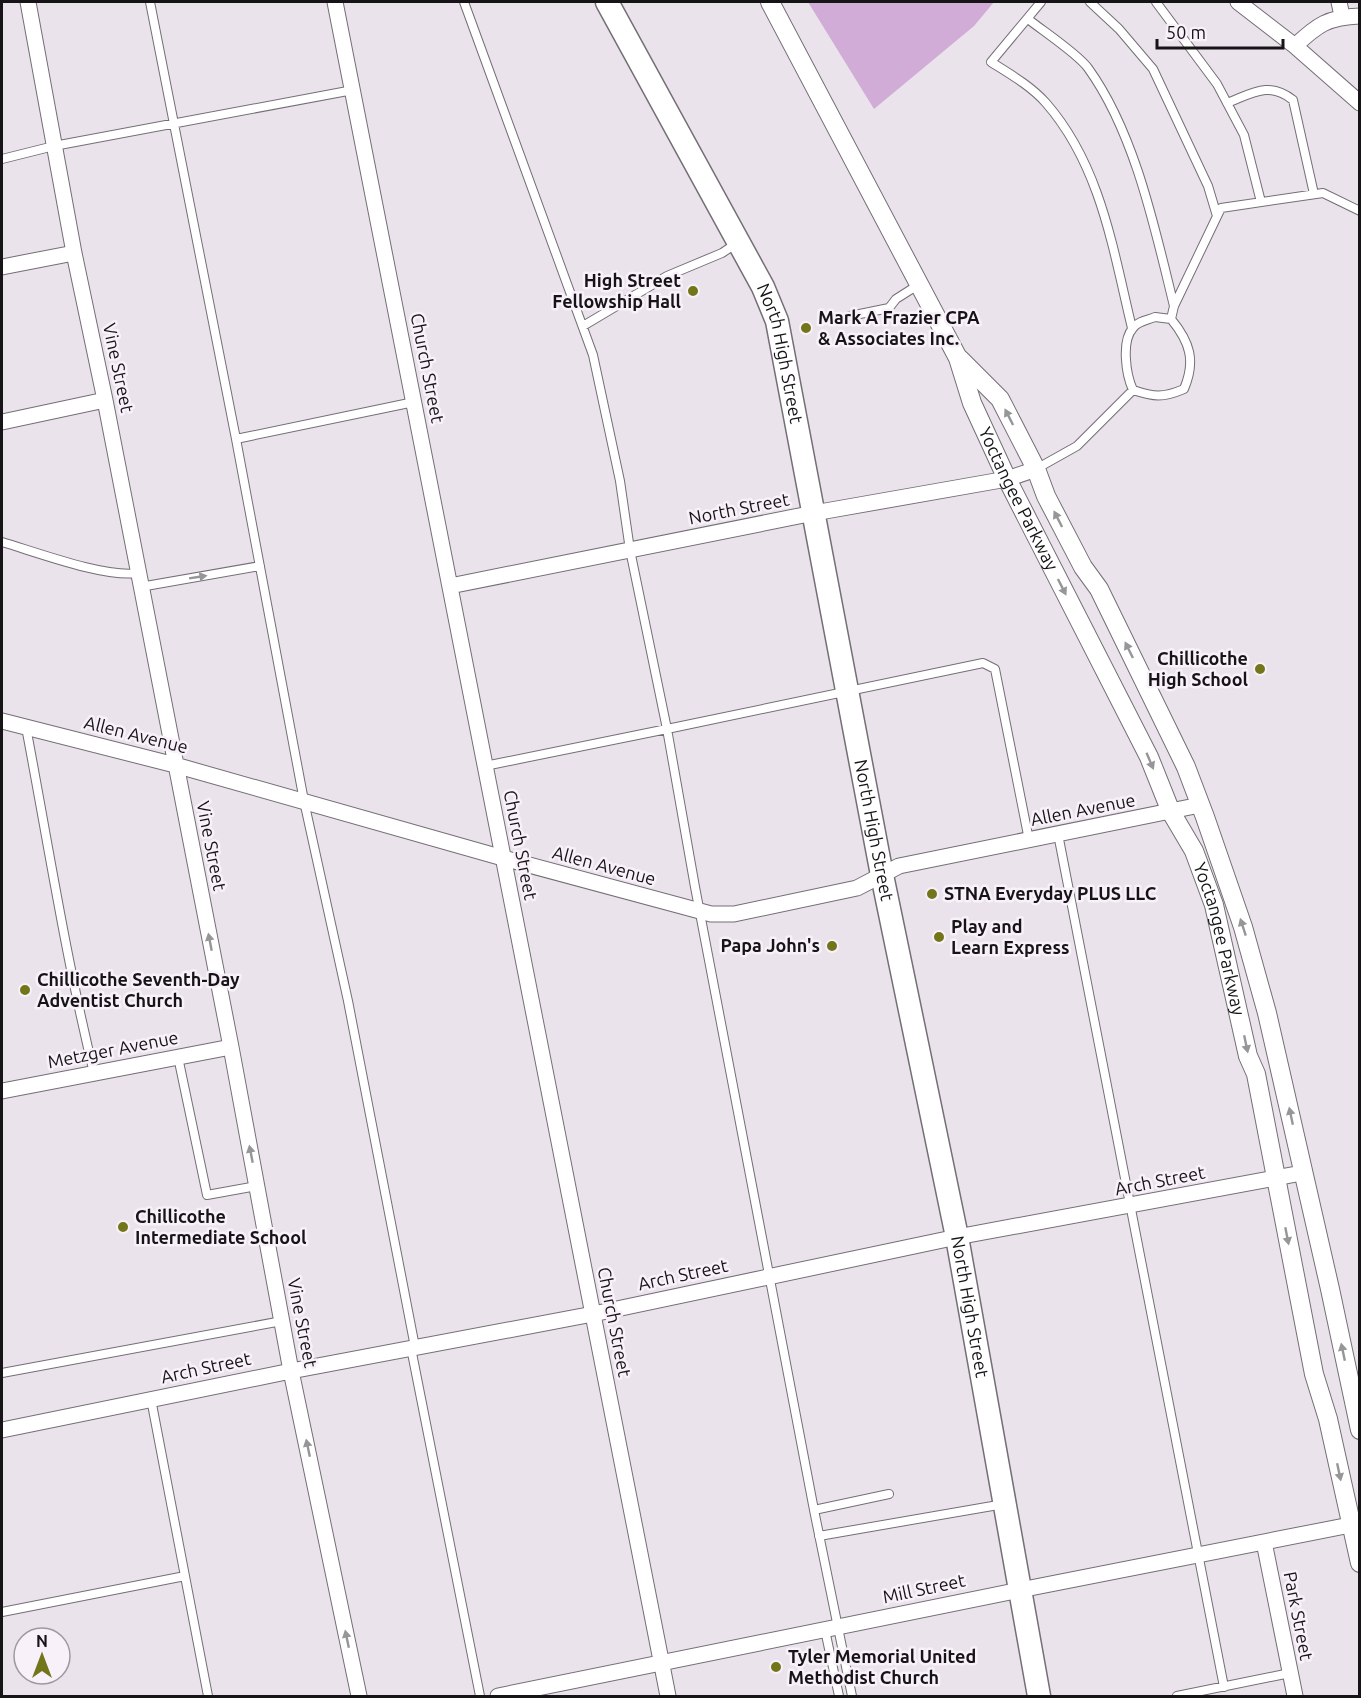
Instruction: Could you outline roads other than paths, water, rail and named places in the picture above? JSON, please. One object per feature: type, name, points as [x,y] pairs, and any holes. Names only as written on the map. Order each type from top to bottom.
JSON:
[{"type":"main road","name":"North High Street","points":[[608,2],[763,287],[777,321],[882,875],[957,1237],[1040,1696]]},
{"type":"street","name":"Vine Street","points":[[28,2],[74,253],[105,400],[231,1047],[291,1371],[359,1696]]},
{"type":"street","name":"Church Street","points":[[335,2],[668,1696]]},
{"type":"street","name":"Yoctangee Parkway","points":[[770,2],[958,358],[972,403],[1007,479],[1149,757],[1171,812],[1194,851],[1214,905],[1248,1056],[1256,1074],[1314,1374],[1355,1524],[1359,1563]]},
{"type":"street","points":[[1238,2],[1295,46],[1359,103]]},
{"type":"street","points":[[1295,46],[1314,28],[1340,9],[1359,16]]},
{"type":"street","points":[[2,267],[74,253]]},
{"type":"street","name":"Yoctangee Parkway","points":[[958,358],[1000,399],[1083,567],[1099,590],[1186,767],[1243,927],[1261,991],[1330,1289],[1359,1430]]},
{"type":"street","points":[[2,422],[105,400]]},
{"type":"street","name":"North Street","points":[[450,586],[814,513],[1007,479],[1036,469]]},
{"type":"street","name":"Allen Avenue","points":[[2,721],[175,765],[711,914],[745,912],[857,888],[899,866],[1200,805]]},
{"type":"street","name":"Metzger Avenue","points":[[2,1091],[231,1047]]},
{"type":"street","name":"Arch Street","points":[[2,1430],[291,1371],[593,1314],[957,1237],[1302,1173]]},
{"type":"street","name":"Mill Street","points":[[498,1696],[1355,1524]]},
{"type":"street","name":"Park Street","points":[[1264,1542],[1295,1696]]},
{"type":"lane","points":[[150,2],[304,801],[348,1001],[480,1696]]},
{"type":"lane","points":[[464,2],[593,355],[620,481],[630,550],[667,729],[819,1536],[839,1696]]},
{"type":"lane","points":[[1041,2],[992,62],[1017,78],[1046,102],[1079,150],[1102,210],[1117,260],[1132,328],[1126,350],[1127,377],[1133,390],[1150,395],[1167,396],[1184,389],[1189,377],[1190,359],[1185,336],[1171,320],[1155,318],[1132,328]]},
{"type":"lane","points":[[1090,2],[1119,29],[1153,69],[1208,186],[1217,216]]},
{"type":"lane","points":[[1156,2],[1218,84],[1244,135],[1261,202]]},
{"type":"lane","points":[[1028,19],[1087,67],[1119,122],[1150,210],[1174,306]]},
{"type":"lane","points":[[1227,103],[1269,89],[1283,92],[1293,100],[1314,194]]},
{"type":"lane","points":[[2,159],[54,146],[353,90]]},
{"type":"lane","points":[[1171,320],[1174,306],[1221,208],[1323,193],[1359,211]]},
{"type":"lane","points":[[583,326],[667,276],[722,253],[739,242]]},
{"type":"lane","points":[[850,316],[889,308],[896,299],[918,285]]},
{"type":"lane","points":[[1036,469],[1077,446],[1133,390]]},
{"type":"lane","points":[[236,439],[414,402]]},
{"type":"lane","points":[[2,542],[139,580],[260,566]]},
{"type":"lane","points":[[485,766],[848,693],[983,663],[995,669],[1029,840]]},
{"type":"lane","points":[[26,727],[50,851],[56,899],[94,1073]]},
{"type":"lane","points":[[1058,834],[1224,1687]]},
{"type":"lane","points":[[178,1057],[207,1195],[257,1186]]},
{"type":"lane","points":[[2,1373],[282,1321]]},
{"type":"lane","points":[[151,1399],[208,1696]]},
{"type":"lane","points":[[814,1510],[889,1494]]},
{"type":"lane","points":[[819,1536],[1005,1503]]},
{"type":"lane","points":[[2,1612],[185,1576]]},
{"type":"lane","points":[[831,1628],[852,1696]]},
{"type":"lane","points":[[1178,1696],[1290,1673]]},
{"type":"place","name":"High Street Fellowship Hall","points":[[693,291]]},
{"type":"place","name":"Mark A Frazier CPA & Associates Inc.","points":[[806,328]]},
{"type":"place","name":"Chillicothe High School","points":[[1260,669]]},
{"type":"place","name":"STNA Everyday PLUS LLC","points":[[932,894]]},
{"type":"place","name":"Play and Learn Express","points":[[939,937]]},
{"type":"place","name":"Papa John's","points":[[832,946]]},
{"type":"place","name":"Chillicothe Seventh-Day Adventist Church","points":[[25,990]]},
{"type":"place","name":"Chillicothe Intermediate School","points":[[123,1227]]},
{"type":"place","name":"Tyler Memorial United Methodist Church","points":[[776,1667]]}]
